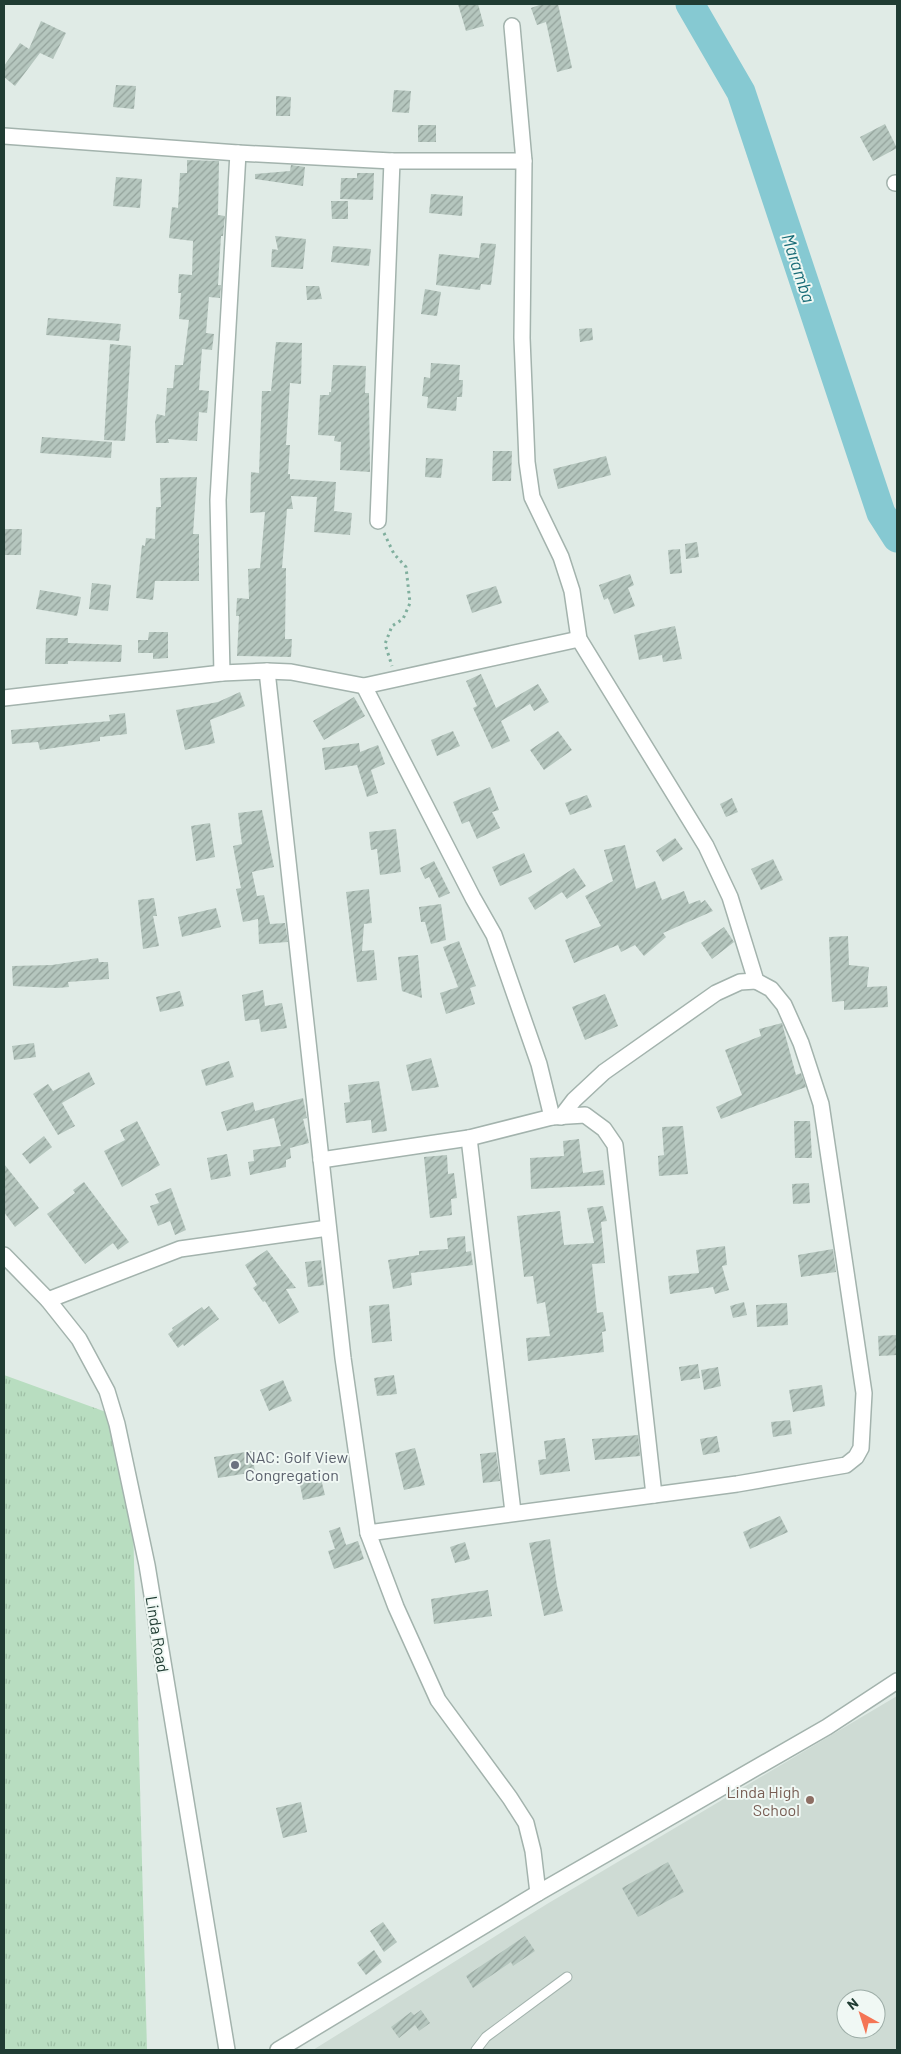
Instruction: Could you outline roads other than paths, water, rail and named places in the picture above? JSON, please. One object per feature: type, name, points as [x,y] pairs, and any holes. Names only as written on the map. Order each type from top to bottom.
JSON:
[{"type":"street","points":[[512,26],[524,161],[522,338],[526,462],[532,497],[561,557],[572,592],[579,639],[706,846],[730,897],[756,981]]},
{"type":"street","points":[[4,136],[238,153],[392,161],[524,161]]},
{"type":"street","points":[[222,673],[218,500],[238,153]]},
{"type":"street","points":[[378,521],[392,161]]},
{"type":"street","points":[[4,698],[222,673],[267,671],[292,672],[364,686],[579,639]]},
{"type":"street","points":[[267,671],[342,1358],[368,1533],[400,1615],[438,1700],[510,1798],[526,1823],[533,1851],[538,1893]]},
{"type":"street","points":[[364,686],[494,935],[557,1117]]},
{"type":"street","points":[[368,1533],[513,1512],[654,1496],[846,1465],[856,1457],[861,1448],[864,1392],[821,1104],[801,1043],[784,1005],[771,989],[756,981],[740,982],[716,994],[604,1072],[557,1117]]},
{"type":"street","points":[[321,1160],[469,1138],[557,1117],[585,1116],[604,1129],[615,1145],[654,1496]]},
{"type":"street","points":[[469,1138],[513,1512]]},
{"type":"street","points":[[48,1300],[180,1249],[328,1228]]},
{"type":"street","name":"Linda Road","points":[[4,1255],[48,1300],[79,1339],[107,1391],[117,1424],[147,1565],[227,2050]]},
{"type":"street","points":[[278,2050],[538,1893],[648,1832],[827,1727],[897,1681]]},
{"type":"lane","points":[[476,2050],[486,2037],[566,1977]]},
{"type":"waterway","name":"Maramba","points":[[690,4],[741,92],[881,513],[897,538]]},
{"type":"place","name":"NAC: Golf View Congregation","points":[[235,1465]]},
{"type":"place","name":"Linda High School","points":[[810,1800]]}]
